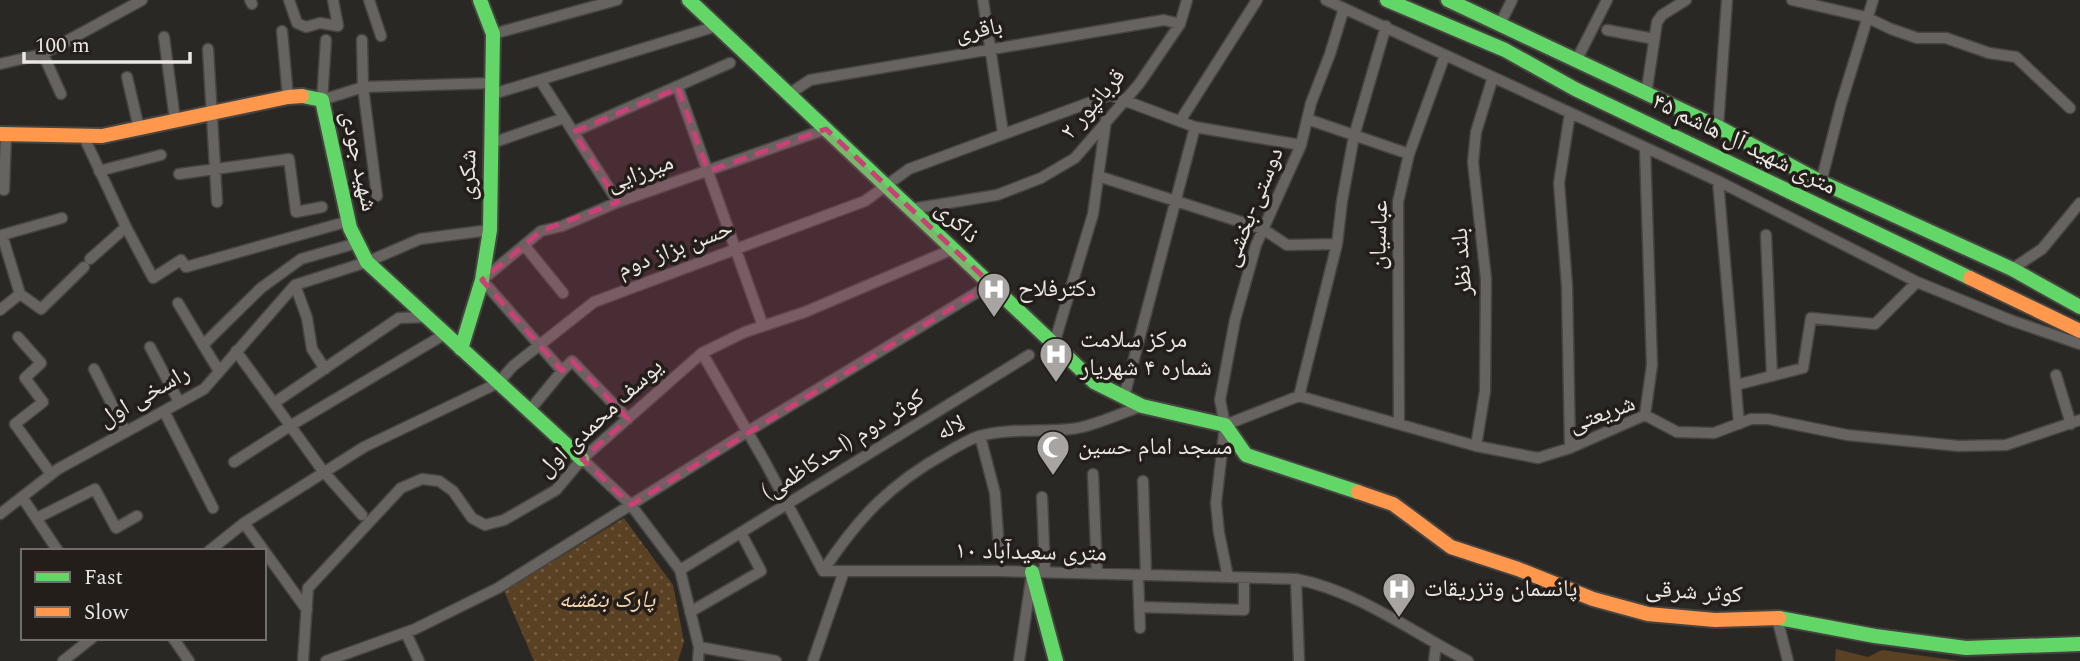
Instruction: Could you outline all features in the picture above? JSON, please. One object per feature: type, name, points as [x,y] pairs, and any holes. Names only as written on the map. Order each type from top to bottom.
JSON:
[{"type":"main road","name":"شکری","points":[[461,349],[482,280],[490,230],[493,34],[480,0]]},
{"type":"main road","name":"ذاکری","points":[[689,0],[1094,382],[1142,406],[1224,425]]},
{"type":"main road","name":"۴۵ متری شهید آل هاشم","points":[[1387,0],[1505,50],[1586,94],[2080,331]]},
{"type":"main road","name":"۴۵ متری شهید آل هاشم","points":[[1448,0],[1718,127],[1821,182],[2079,302]]},
{"type":"main road","name":"شهید جودی","points":[[3,134],[102,136],[288,97],[301,96],[322,100],[349,221],[367,262],[582,459]]},
{"type":"main road","name":"کوثر شرقی","points":[[1224,425],[1247,455],[1393,504],[1451,547],[1518,569],[1593,599],[1648,614],[1715,620],[1777,618],[1875,636],[1966,648],[2080,644]]},
{"type":"main road","points":[[1038,572],[1056,661]]},
{"type":"street","points":[[0,64],[43,54],[142,0]]},
{"type":"street","points":[[289,0],[297,23],[306,27],[320,23],[338,26],[332,0]]},
{"type":"street","points":[[369,0],[381,36]]},
{"type":"street","points":[[493,34],[617,0]]},
{"type":"street","points":[[983,0],[1003,133]]},
{"type":"street","name":"قربانپور ۲","points":[[911,209],[998,195],[1041,178],[1075,158],[1139,84],[1180,24],[1187,0]]},
{"type":"street","points":[[1180,121],[1257,0]]},
{"type":"street","points":[[1326,0],[1718,181],[1917,282],[2010,320],[2080,344]]},
{"type":"street","points":[[1500,24],[1512,0]]},
{"type":"street","points":[[1576,61],[1607,0]]},
{"type":"street","points":[[1646,94],[1657,22],[1662,15],[1686,0]]},
{"type":"street","points":[[1718,127],[1727,0]]},
{"type":"street","points":[[1792,0],[1866,16],[1917,38],[1946,38],[1989,52],[2016,57],[2070,108]]},
{"type":"street","points":[[1821,182],[1872,0]]},
{"type":"street","name":"دوستی-بخشی","points":[[1228,577],[1216,503],[1224,425],[1220,400],[1235,320],[1256,245],[1301,145],[1344,8]]},
{"type":"street","name":"باقری","points":[[789,94],[810,80],[1164,20],[1180,24]]},
{"type":"street","points":[[326,40],[322,100],[363,87],[493,88],[540,80],[716,26]]},
{"type":"street","points":[[1224,425],[1299,396],[1337,244],[1354,136],[1386,26]]},
{"type":"street","points":[[1607,30],[1654,39]]},
{"type":"street","points":[[282,31],[288,97]]},
{"type":"street","points":[[164,37],[175,120]]},
{"type":"street","points":[[362,40],[363,87],[377,196]]},
{"type":"street","points":[[208,49],[217,202]]},
{"type":"street","points":[[43,54],[61,94]]},
{"type":"street","name":"عباسیان","points":[[1399,423],[1398,202],[1409,154],[1445,55]]},
{"type":"street","points":[[573,132],[730,63]]},
{"type":"street","points":[[127,77],[139,128]]},
{"type":"street","name":"بلند نظر","points":[[1476,446],[1485,391],[1486,279],[1473,162],[1476,132],[1493,77]]},
{"type":"street","points":[[540,80],[618,202]]},
{"type":"street","points":[[678,88],[763,326]]},
{"type":"street","name":"حسن بزاز دوم","points":[[212,549],[244,523],[364,447],[498,383],[513,366],[594,302],[865,201],[909,169],[1110,95],[1124,99]]},
{"type":"street","points":[[1124,99],[1195,127],[1301,145]]},
{"type":"street","points":[[1570,113],[1559,183],[1567,286],[1570,448]]},
{"type":"street","points":[[492,143],[564,118]]},
{"type":"street","points":[[1307,119],[1409,154]]},
{"type":"street","points":[[1054,344],[1093,214],[1106,120]]},
{"type":"street","points":[[1124,397],[1195,127]]},
{"type":"street","name":"میرزایی","points":[[482,280],[541,231],[562,226],[618,202],[826,129]]},
{"type":"street","points":[[3,134],[4,190]]},
{"type":"street","points":[[83,135],[126,228],[153,278],[181,260],[186,267],[349,221]]},
{"type":"street","points":[[1645,148],[1652,365],[1645,415]]},
{"type":"street","points":[[99,170],[162,155]]},
{"type":"street","points":[[179,174],[289,159],[296,212],[322,207]]},
{"type":"street","points":[[1098,176],[1263,229],[1287,245],[1337,244]]},
{"type":"street","points":[[1718,181],[1739,424]]},
{"type":"street","points":[[2012,269],[2042,249],[2080,203]]},
{"type":"street","points":[[62,218],[2,235],[20,294],[41,309],[126,228]]},
{"type":"street","points":[[324,369],[312,349],[307,318],[295,285],[367,262],[420,239],[490,230]]},
{"type":"street","points":[[1766,235],[1772,376]]},
{"type":"street","points":[[202,345],[261,288],[300,259],[357,243]]},
{"type":"street","points":[[524,245],[562,293]]},
{"type":"street","name":"یوسف محمدی اول","points":[[303,661],[308,588],[401,488],[422,479],[439,481],[453,491],[472,517],[485,525],[504,520],[556,490],[582,459],[702,353],[953,249]]},
{"type":"street","points":[[482,280],[562,371]]},
{"type":"street","points":[[1736,385],[1802,368],[1811,318],[1875,324],[1917,282]]},
{"type":"street","points":[[326,661],[406,633],[498,588],[991,284]]},
{"type":"street","name":"راسخی اول","points":[[0,514],[51,474],[204,389],[295,285]]},
{"type":"street","points":[[0,310],[20,294]]},
{"type":"street","points":[[178,303],[219,371]]},
{"type":"street","points":[[274,403],[400,318],[426,317]]},
{"type":"street","points":[[234,462],[445,334]]},
{"type":"street","points":[[18,337],[41,363],[25,378],[43,402],[15,424],[51,474]]},
{"type":"street","points":[[150,347],[178,402]]},
{"type":"street","points":[[236,351],[323,471],[362,515]]},
{"type":"street","points":[[702,353],[824,571]]},
{"type":"street","name":"کوثر دوم (احدکاظمی)","points":[[680,570],[1029,355]]},
{"type":"street","points":[[530,411],[572,360],[628,419]]},
{"type":"street","points":[[94,369],[125,432]]},
{"type":"street","points":[[2056,375],[2076,422]]},
{"type":"street","name":"شریعتی","points":[[1299,396],[1476,446],[1538,458],[1570,448],[1645,415],[1677,432],[1714,433],[1751,419],[1768,419],[1847,435],[1959,446],[2007,444],[2076,422]]},
{"type":"street","name":"لاله","points":[[824,571],[848,533],[883,496],[917,469],[979,436],[1073,429],[1142,406]]},
{"type":"street","points":[[163,411],[213,508]]},
{"type":"street","points":[[979,436],[995,493],[999,549]]},
{"type":"street","points":[[582,459],[631,505],[680,570],[699,647],[698,661]]},
{"type":"street","points":[[1093,474],[1097,574]]},
{"type":"street","points":[[1140,628],[1143,481]]},
{"type":"street","points":[[37,518],[95,489],[116,528],[137,516]]},
{"type":"street","points":[[22,497],[57,549]]},
{"type":"street","points":[[1019,661],[1038,572],[1042,497]]},
{"type":"street","points":[[244,523],[263,549]]},
{"type":"street","points":[[690,612],[761,571],[741,533]]},
{"type":"street","points":[[266,553],[307,610]]},
{"type":"street","name":"۱۰ متری سعیدآباد","points":[[824,571],[1038,572],[1296,579],[1345,594],[1468,661]]},
{"type":"street","points":[[813,661],[844,571]]},
{"type":"street","points":[[1139,607],[1244,610],[1244,578]]},
{"type":"street","points":[[1296,579],[1299,661]]},
{"type":"street","points":[[1777,618],[1788,661]]},
{"type":"street","points":[[406,633],[419,661]]},
{"type":"street","points":[[63,661],[89,640]]},
{"type":"street","points":[[174,640],[189,661]]},
{"type":"street","points":[[1434,661],[1436,645]]},
{"type":"street","points":[[699,647],[776,661]]},
{"type":"highlighted area","points":[[678,88],[708,171],[826,129],[991,284],[631,505],[582,459],[628,419],[572,361],[562,371],[482,280],[541,231],[618,202],[573,132]]},
{"type":"green space","name":"پارک بنفشه","points":[[624,518],[673,585],[684,642],[678,661],[534,661],[504,591]]},
{"type":"green space","points":[[1836,649],[1868,657],[1882,650],[1960,661],[1835,661]]},
{"type":"traffic: fast","points":[[461,349],[482,280],[490,230],[493,34],[480,0]]},
{"type":"traffic: fast","points":[[689,0],[1094,382],[1142,406],[1225,425],[1246,455],[1358,492]]},
{"type":"traffic: fast","points":[[1387,0],[1505,50],[1575,89],[1970,278]]},
{"type":"traffic: fast","points":[[1448,0],[1718,127],[1821,182],[2012,269],[2080,307]]},
{"type":"traffic: fast","points":[[302,96],[322,100],[350,228],[367,262],[582,459]]},
{"type":"traffic: fast","points":[[1032,572],[1056,661]]},
{"type":"traffic: fast","points":[[1779,618],[1875,636],[1966,648],[2080,644]]},
{"type":"traffic: slow","points":[[0,134],[102,136],[302,96]]},
{"type":"traffic: slow","points":[[1970,278],[2080,331]]},
{"type":"traffic: slow","points":[[1358,492],[1393,504],[1451,547],[1518,569],[1593,599],[1648,614],[1715,620],[1779,618]]},
{"type":"place","name":"دکترفلاح","points":[[994,319]]},
{"type":"place","name":"مرکز سلامت شماره ۴ شهریار","points":[[1056,384]]},
{"type":"place","name":"مسجد امام حسین","points":[[1053,477]]},
{"type":"place","name":"پانسمان وتزریقات","points":[[1399,619]]}]
